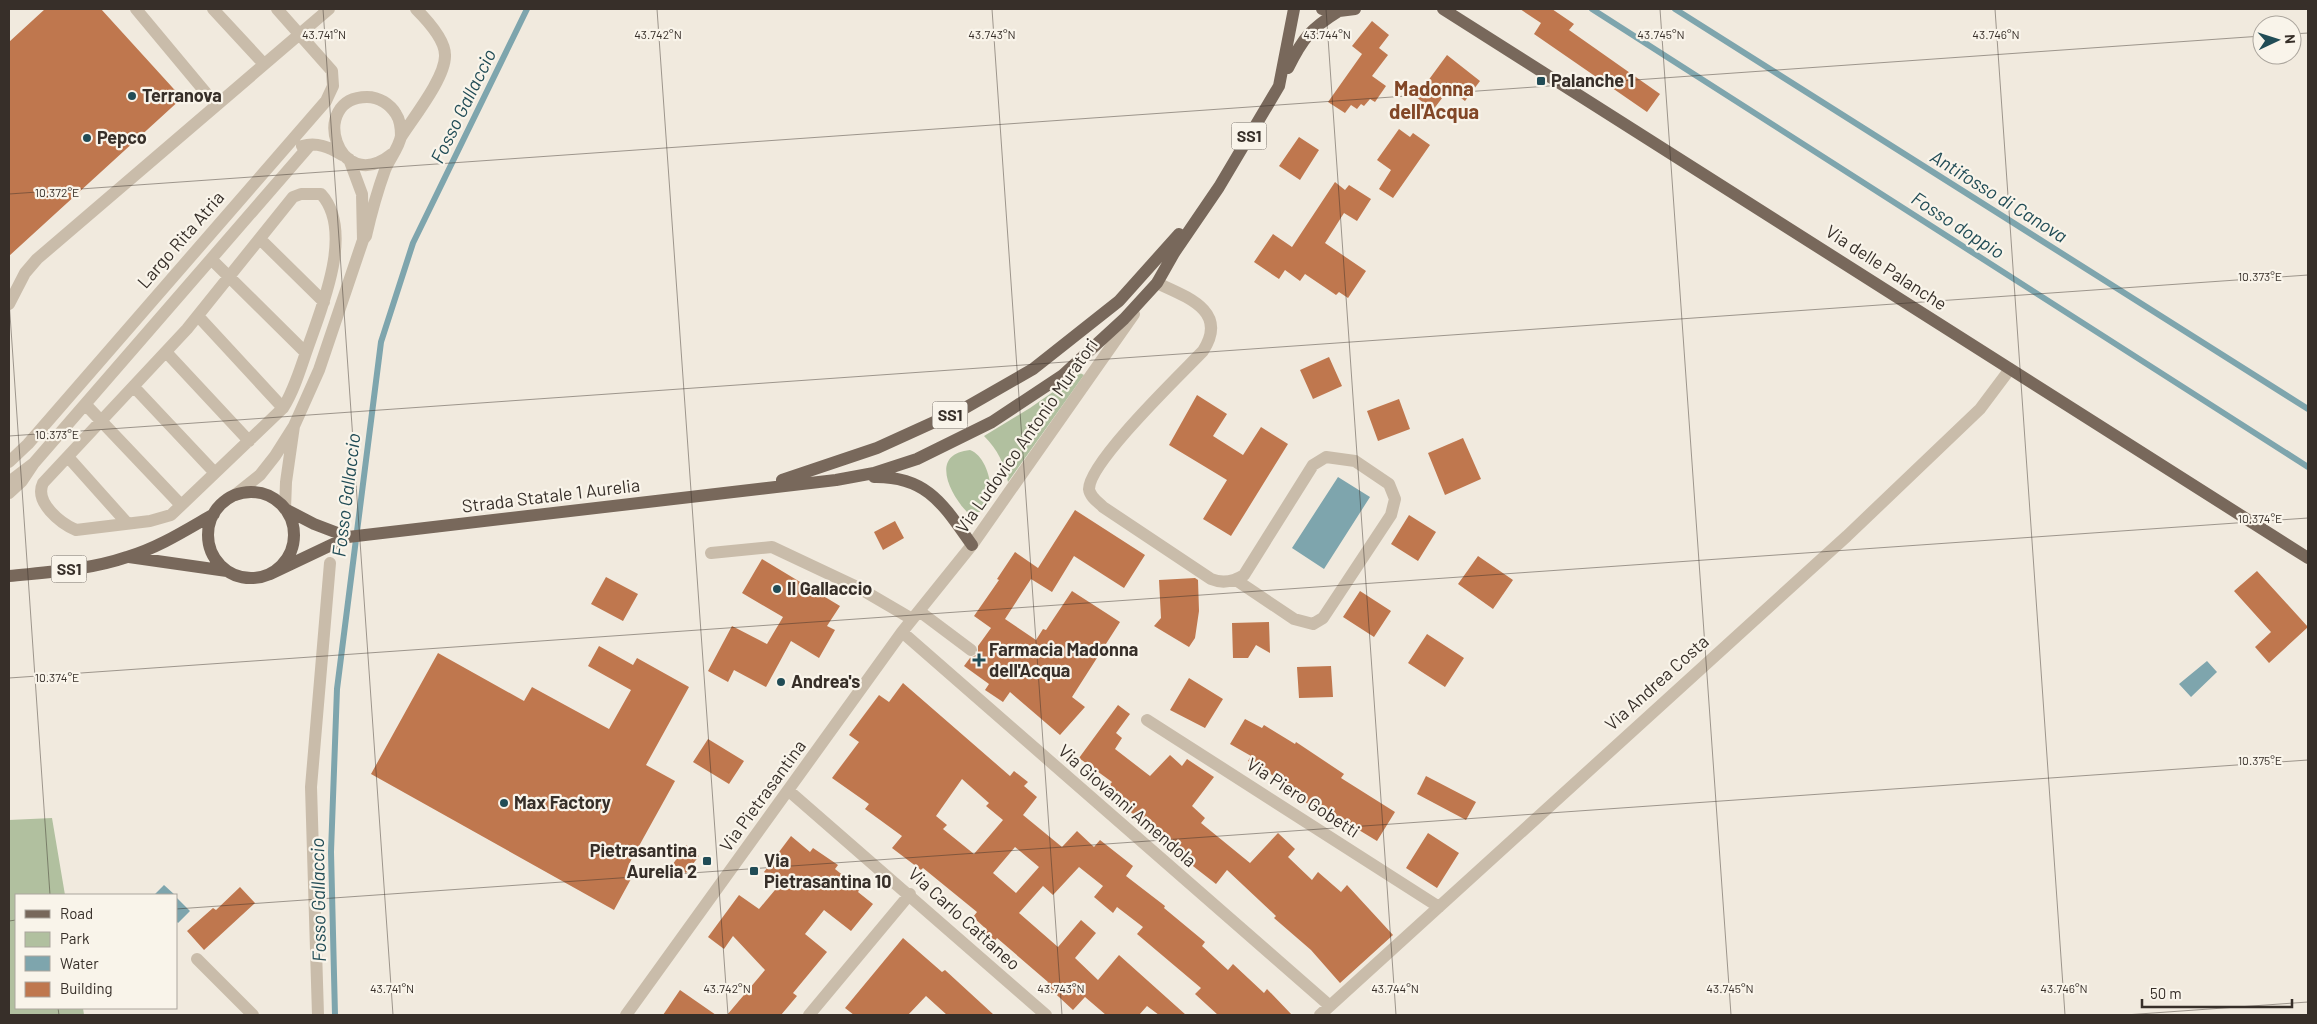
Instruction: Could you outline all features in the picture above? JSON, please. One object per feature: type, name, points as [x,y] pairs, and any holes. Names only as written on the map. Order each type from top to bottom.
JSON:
[{"type":"main road","name":"Strada Statale 1 Aurelia","points":[[348,537],[591,510],[874,473],[917,459],[992,422],[1063,375],[1085,357],[1153,287],[1211,199],[1280,86],[1294,9]]},
{"type":"main road","points":[[1322,9],[1339,11],[1355,9]]},
{"type":"main road","name":"Via delle Palanche","points":[[1443,9],[2308,558]]},
{"type":"main road","points":[[1280,86],[1306,36],[1315,26],[1339,11]]},
{"type":"main road","name":"Strada Statale 1 Aurelia","points":[[758,488],[877,448],[965,408],[1034,369],[1119,301],[1211,199]]},
{"type":"main road","points":[[848,477],[890,477],[918,484],[944,506],[972,545]]},
{"type":"main road","name":"SS1","points":[[9,576],[88,567],[129,557],[171,539],[214,514],[227,500],[235,495],[246,492],[263,494],[278,501],[285,509],[314,524],[348,537]]},
{"type":"main road","points":[[270,574],[287,560],[293,546],[292,522],[285,509]]},
{"type":"main road","points":[[214,514],[209,529],[210,545],[216,559],[227,570]]},
{"type":"main road","name":"SS1","points":[[129,557],[227,570],[248,578],[270,574],[348,537]]},
{"type":"street","points":[[136,9],[216,105]]},
{"type":"street","points":[[213,9],[264,64]]},
{"type":"street","name":"Largo Rita Atria","points":[[9,462],[28,444],[271,162],[326,101],[333,86],[332,71],[277,9]]},
{"type":"street","points":[[9,304],[20,282],[37,259],[329,9]]},
{"type":"street","points":[[235,495],[260,475],[276,456],[294,426],[319,370],[363,240],[366,236],[385,170],[401,137],[439,78],[445,54],[441,41],[416,9]]},
{"type":"street","points":[[363,240],[362,194],[347,158],[334,139],[336,118],[342,109],[358,98],[378,99],[393,110],[398,118],[401,137]]},
{"type":"street","points":[[271,162],[292,151],[310,145],[330,147],[347,158],[364,165],[374,164],[392,154]]},
{"type":"street","points":[[9,493],[22,481],[34,463],[310,145]]},
{"type":"street","points":[[301,194],[321,194],[330,203],[334,216],[334,263],[324,302],[293,390],[282,408],[171,515],[160,519],[76,530],[45,506],[42,498],[43,483],[166,352],[198,316],[260,239],[293,197],[301,194]]},
{"type":"street","points":[[260,239],[324,302]]},
{"type":"street","points":[[211,259],[306,353]]},
{"type":"street","points":[[1153,287],[1194,300],[1205,310],[1211,320],[1209,341],[1203,351],[1109,451],[1094,472],[1089,487],[1090,494],[1103,507],[1147,538],[1218,582],[1236,580],[1244,575],[1313,465],[1326,457],[1355,461],[1389,484],[1395,499],[1391,515],[1323,618],[1313,624],[1294,619],[1236,580]]},
{"type":"street","name":"Via Ludovico Antonio Muratori","points":[[929,598],[972,545],[1153,287]]},
{"type":"street","points":[[198,316],[282,408]]},
{"type":"street","points":[[166,352],[249,440]]},
{"type":"street","name":"Via Andrea Costa","points":[[1320,1015],[1847,536],[1980,409],[2010,369]]},
{"type":"street","points":[[134,386],[215,473]]},
{"type":"street","points":[[85,404],[181,505]]},
{"type":"street","points":[[285,509],[287,475],[294,426]]},
{"type":"street","points":[[68,457],[127,524]]},
{"type":"street","points":[[9,482],[34,463]]},
{"type":"street","points":[[711,553],[772,547],[915,615],[970,650]]},
{"type":"street","points":[[318,1015],[311,787],[330,563]]},
{"type":"street","name":"Via Pietrasantina","points":[[626,1015],[902,632],[929,598]]},
{"type":"street","name":"Via Giovanni Amendola","points":[[902,632],[1330,1006]]},
{"type":"street","name":"Via Piero Gobetti","points":[[1147,720],[1440,907]]},
{"type":"street","name":"Via Carlo Cattaneo","points":[[789,791],[910,894],[1046,1015]]},
{"type":"street","points":[[809,1015],[910,894]]},
{"type":"street","points":[[197,959],[252,1015]]},
{"type":"green space","points":[[1080,373],[1084,375],[1008,482],[1000,457],[984,436],[1030,408]]},
{"type":"green space","points":[[970,450],[977,454],[982,461],[989,478],[990,497],[988,506],[983,512],[967,512],[950,486],[947,476],[947,467],[950,459],[957,453]]},
{"type":"green space","points":[[52,818],[65,894],[15,894],[15,1009],[83,1009],[84,1015],[9,1015],[9,820]]},
{"type":"water","points":[[1338,477],[1370,497],[1324,569],[1292,548]]},
{"type":"water","points":[[2207,661],[2217,672],[2191,697],[2179,684]]},
{"type":"water","points":[[164,885],[174,894],[155,894]]},
{"type":"water","points":[[178,899],[190,911],[178,923]]},
{"type":"building","points":[[45,9],[101,9],[182,98],[9,256],[9,42]]},
{"type":"building","points":[[1520,9],[1552,9],[1574,24],[1569,30],[1660,94],[1647,112],[1534,34],[1541,23]]},
{"type":"building","points":[[1372,21],[1389,35],[1379,48],[1388,55],[1372,76],[1386,86],[1375,102],[1370,99],[1364,106],[1361,104],[1357,109],[1351,105],[1345,113],[1328,102],[1362,54],[1352,46]]},
{"type":"building","points":[[1447,55],[1480,81],[1465,101],[1449,89],[1433,110],[1416,97]]},
{"type":"building","points":[[1399,129],[1410,137],[1413,133],[1430,145],[1393,198],[1379,189],[1391,170],[1377,160]]},
{"type":"building","points":[[1299,137],[1319,150],[1300,180],[1279,166]]},
{"type":"building","points":[[1335,182],[1345,190],[1349,185],[1371,199],[1357,221],[1344,213],[1325,243],[1366,271],[1348,298],[1339,292],[1336,295],[1305,274],[1300,281],[1285,270],[1279,279],[1254,262],[1273,234],[1292,247]]},
{"type":"building","points":[[1329,357],[1342,386],[1313,399],[1300,370]]},
{"type":"building","points":[[1197,395],[1227,414],[1213,436],[1243,455],[1261,427],[1288,444],[1231,536],[1203,519],[1227,480],[1169,445]]},
{"type":"building","points":[[1399,399],[1410,429],[1378,441],[1367,411]]},
{"type":"building","points":[[1463,438],[1481,479],[1445,495],[1428,453]]},
{"type":"building","points":[[1075,510],[1145,555],[1124,588],[1074,556],[1052,592],[1031,579],[1005,619],[1036,640],[1043,629],[1046,630],[1072,591],[1120,622],[1072,697],[1085,707],[1060,735],[1010,692],[1003,702],[985,690],[989,684],[964,666],[970,658],[978,654],[978,646],[991,628],[974,616],[999,580],[997,579],[1015,552],[1038,568]]},
{"type":"building","points":[[1409,515],[1436,532],[1418,561],[1391,544]]},
{"type":"building","points":[[895,521],[904,538],[883,550],[874,532]]},
{"type":"building","points":[[1478,556],[1513,580],[1493,609],[1458,584]]},
{"type":"building","points":[[762,559],[840,606],[827,626],[835,630],[819,658],[791,641],[766,687],[734,670],[728,682],[708,671],[732,626],[767,644],[783,617],[742,593]]},
{"type":"building","points":[[2257,571],[2308,627],[2269,663],[2255,647],[2271,632],[2234,591]]},
{"type":"building","points":[[606,577],[638,594],[623,621],[591,604]]},
{"type":"building","points":[[1195,578],[1198,580],[1199,611],[1195,638],[1189,647],[1154,626],[1161,618],[1159,580]]},
{"type":"building","points":[[1360,591],[1391,611],[1374,637],[1343,617]]},
{"type":"building","points":[[1269,622],[1270,653],[1256,645],[1248,658],[1233,658],[1232,623]]},
{"type":"building","points":[[1427,634],[1464,658],[1445,687],[1408,663]]},
{"type":"building","points":[[599,646],[633,665],[637,658],[689,687],[646,765],[675,781],[629,864],[637,868],[614,910],[371,774],[438,653],[524,701],[532,687],[609,729],[631,690],[588,666]]},
{"type":"building","points":[[1331,666],[1333,697],[1299,698],[1297,667]]},
{"type":"building","points":[[1189,678],[1223,699],[1205,728],[1170,710]]},
{"type":"building","points":[[903,683],[1010,776],[1014,771],[1028,782],[1024,786],[1037,797],[1023,815],[1062,847],[1077,831],[1094,847],[1100,840],[1133,866],[1126,876],[1165,906],[1164,908],[1205,942],[1202,946],[1228,970],[1233,964],[1264,993],[1267,989],[1292,1015],[1218,1015],[1195,994],[1201,988],[1137,934],[1143,927],[1117,907],[1113,913],[1094,897],[1103,886],[1079,867],[1053,895],[1043,886],[1019,913],[1058,947],[1081,920],[1096,933],[1075,958],[1098,980],[1119,955],[1186,1015],[1159,1015],[1147,1006],[1139,1015],[1106,1015],[1085,997],[1073,1010],[1046,985],[1048,982],[997,938],[994,942],[982,931],[985,928],[973,917],[977,912],[923,868],[921,870],[892,848],[902,836],[865,809],[869,804],[832,778],[859,742],[849,735],[879,695],[889,702]],"holes":[[[962,779],[989,803],[986,806],[1003,820],[974,854],[943,829],[947,825],[936,816]],[[1015,847],[1039,867],[1016,893],[993,873]]]},
{"type":"building","points":[[1118,705],[1130,714],[1116,733],[1122,738],[1115,749],[1150,776],[1170,755],[1182,766],[1187,759],[1214,777],[1192,806],[1205,818],[1201,823],[1250,863],[1278,833],[1295,849],[1288,857],[1312,880],[1318,872],[1341,892],[1347,885],[1393,935],[1340,983],[1311,950],[1274,918],[1276,916],[1227,870],[1216,884],[1175,852],[1144,826],[1146,824],[1104,791],[1112,782],[1079,758]]},
{"type":"building","points":[[1245,719],[1262,728],[1264,725],[1295,744],[1296,742],[1344,774],[1341,778],[1395,812],[1377,841],[1321,807],[1318,811],[1285,788],[1288,784],[1248,761],[1251,756],[1230,744]]},
{"type":"building","points":[[708,739],[744,761],[729,784],[693,762]]},
{"type":"building","points":[[1426,776],[1476,802],[1466,820],[1417,794]]},
{"type":"building","points":[[1428,833],[1459,853],[1437,888],[1406,868]]},
{"type":"building","points":[[791,836],[810,852],[813,848],[838,865],[835,869],[860,889],[858,892],[873,904],[851,931],[824,910],[805,934],[827,952],[793,993],[797,996],[781,1015],[727,1015],[765,970],[733,936],[724,949],[708,937],[739,895],[759,909],[780,884],[764,872]]},
{"type":"building","points":[[686,845],[699,856],[686,873],[673,864]]},
{"type":"building","points":[[240,887],[255,903],[204,950],[187,931],[213,908],[216,910]]},
{"type":"building","points":[[903,938],[942,972],[945,970],[994,1015],[947,1015],[926,996],[908,1015],[854,1015],[845,1008]]},
{"type":"building","points":[[680,990],[716,1015],[663,1015]]},
{"type":"waterway","name":"Fosso Gallaccio","points":[[335,1015],[331,852],[337,689],[381,342],[413,243],[527,9]]},
{"type":"waterway","name":"Fosso doppio","points":[[1592,9],[2308,467]]},
{"type":"waterway","name":"Antifosso di Canova","points":[[1675,9],[2308,409]]},
{"type":"place","name":"Palanche 1","points":[[1541,81]]},
{"type":"place","name":"Terranova","points":[[132,96]]},
{"type":"place","name":"Pepco","points":[[87,138]]},
{"type":"place","name":"Il Gallaccio","points":[[777,589]]},
{"type":"place","name":"Farmacia Madonna dell'Acqua","points":[[979,660]]},
{"type":"place","name":"Andrea's","points":[[781,682]]},
{"type":"place","name":"Max Factory","points":[[504,803]]},
{"type":"place","name":"Pietrasantina Aurelia 2","points":[[707,861]]},
{"type":"place","name":"Via Pietrasantina 10","points":[[754,871]]},
{"type":"district","name":"Madonna dell'Acqua","points":[[1434,100]]}]
